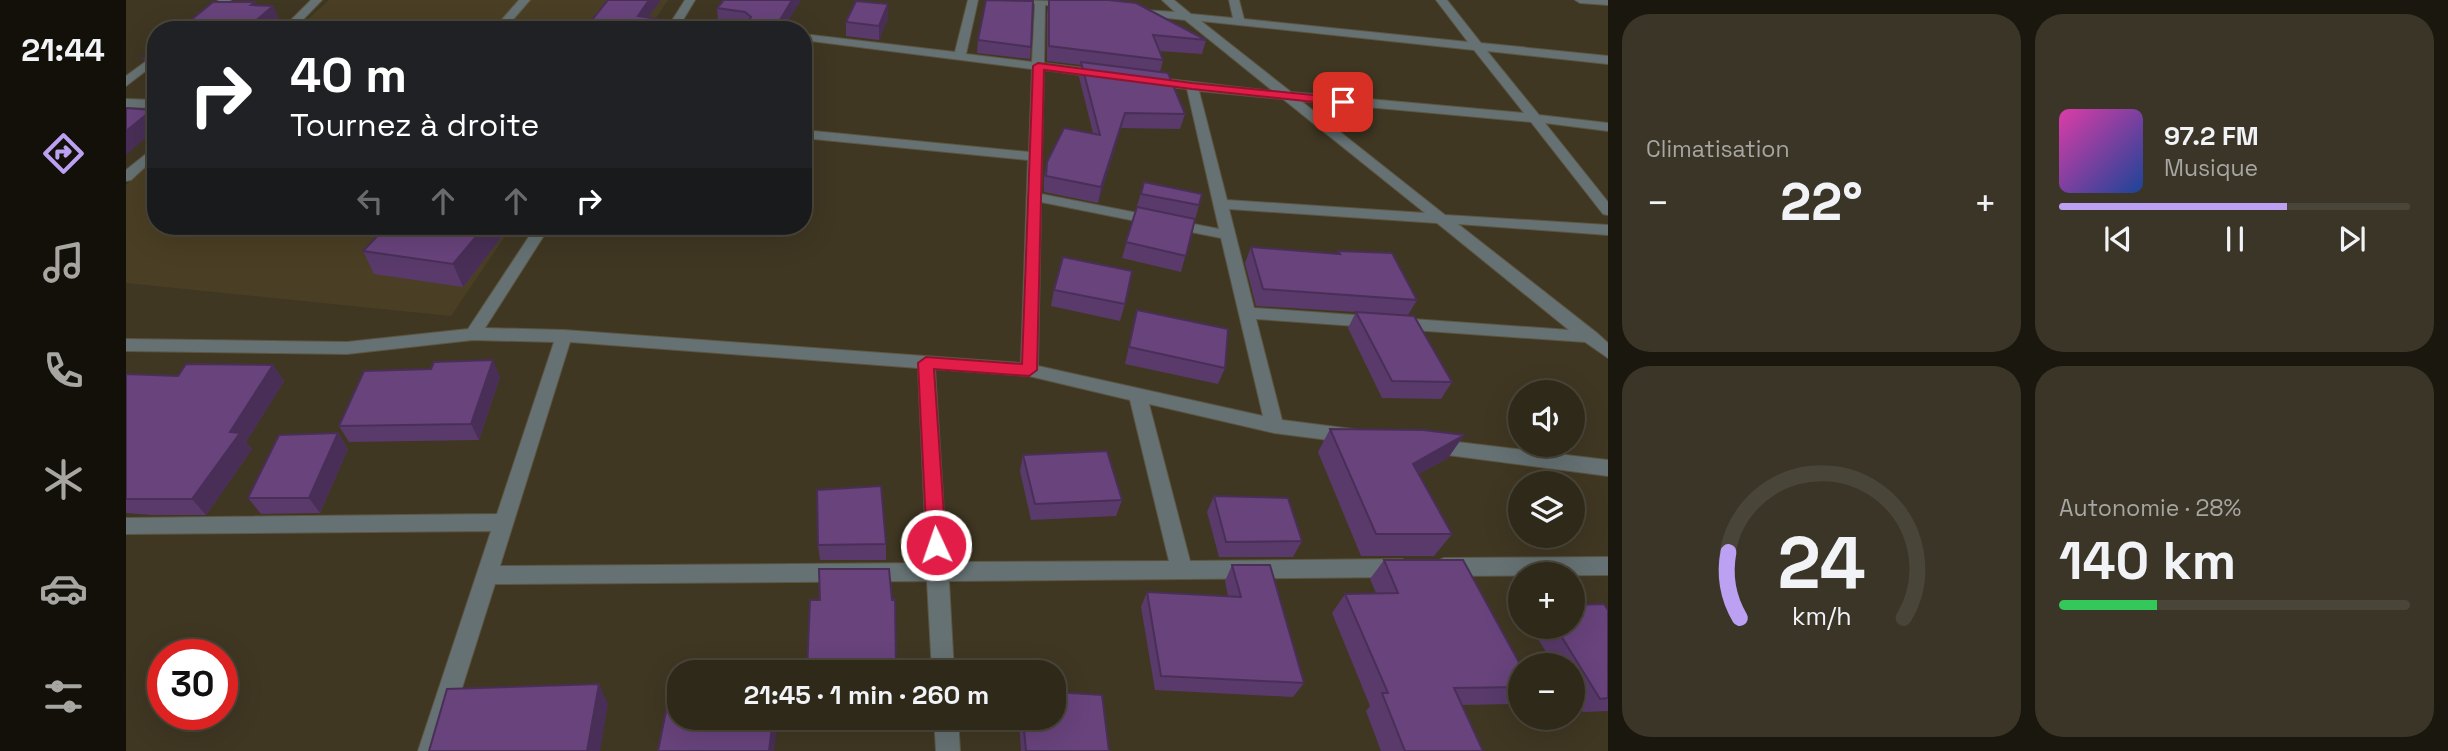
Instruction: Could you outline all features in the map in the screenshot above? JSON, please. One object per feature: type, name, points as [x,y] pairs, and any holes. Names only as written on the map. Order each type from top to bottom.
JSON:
[{"type":"street","points":[[200,21],[226,0]]},
{"type":"street","points":[[295,21],[317,0]]},
{"type":"street","points":[[507,21],[526,0]]},
{"type":"street","points":[[677,21],[690,0]]},
{"type":"street","points":[[961,56],[973,0]]},
{"type":"street","points":[[1167,0],[1608,352]]},
{"type":"street","points":[[1234,0],[1239,22]]},
{"type":"street","points":[[1441,0],[1608,211]]},
{"type":"street","points":[[1580,0],[1608,2]]},
{"type":"street","points":[[1029,370],[1038,66],[1035,1],[1080,6]]},
{"type":"street","points":[[1593,1],[1608,9]]},
{"type":"street","points":[[1121,10],[1608,60]]},
{"type":"street","points":[[812,38],[1115,76]]},
{"type":"street","points":[[126,82],[147,64]]},
{"type":"street","points":[[1141,79],[1289,97],[1534,117],[1608,127]]},
{"type":"street","points":[[1192,86],[1274,426]]},
{"type":"street","points":[[126,103],[147,104]]},
{"type":"street","points":[[812,135],[1036,157]]},
{"type":"street","points":[[126,177],[147,158]]},
{"type":"street","points":[[1035,197],[1228,235]]},
{"type":"street","points":[[1220,204],[1608,230]]},
{"type":"street","points":[[472,334],[537,235]]},
{"type":"street","points":[[1246,313],[1608,339]]},
{"type":"street","points":[[126,345],[372,348],[472,334],[564,336],[1029,370],[1274,426],[1367,438]]},
{"type":"street","points":[[430,751],[564,336]]},
{"type":"street","points":[[926,363],[942,660]]},
{"type":"street","points":[[1138,395],[1182,569]]},
{"type":"street","points":[[1407,443],[1608,468]]},
{"type":"street","points":[[126,526],[504,522]]},
{"type":"street","points":[[487,575],[1608,566]]},
{"type":"street","points":[[947,730],[948,751]]},
{"type":"shaded area","points":[[329,0],[668,0],[654,21],[306,21]]},
{"type":"shaded area","points":[[147,165],[147,235],[506,235],[451,316],[126,283],[126,185]]},
{"type":"building","points":[[608,0],[649,0],[638,16],[664,20],[749,20],[751,17],[745,12],[717,8],[724,0],[792,0],[779,21],[591,21]]},
{"type":"building","points":[[986,0],[1033,1],[1031,47],[978,40]]},
{"type":"building","points":[[1049,0],[1136,3],[1206,40],[1153,35],[1163,60],[1049,46]]},
{"type":"building","points":[[856,1],[888,4],[879,26],[846,22]]},
{"type":"building","points":[[213,2],[255,2],[251,5],[273,6],[256,21],[182,21],[191,20]]},
{"type":"building","points":[[1081,62],[1168,73],[1185,114],[1125,113],[1101,187],[1046,176],[1047,162],[1064,128],[1100,135]]},
{"type":"building","points":[[126,108],[147,110],[147,114],[126,131]]},
{"type":"building","points":[[1144,182],[1202,194],[1199,205],[1141,194]]},
{"type":"building","points":[[1137,207],[1195,219],[1186,256],[1126,242]]},
{"type":"building","points":[[378,235],[477,235],[453,264],[363,251]]},
{"type":"building","points":[[1251,247],[1340,254],[1338,251],[1392,253],[1417,300],[1263,289]]},
{"type":"building","points":[[1063,257],[1132,271],[1125,304],[1054,290]]},
{"type":"building","points":[[1137,310],[1228,329],[1225,368],[1129,347]]},
{"type":"building","points":[[1356,312],[1414,316],[1452,382],[1392,381]]},
{"type":"building","points":[[493,360],[471,424],[339,426],[364,371],[431,369],[434,362]]},
{"type":"building","points":[[186,364],[273,365],[230,432],[240,433],[192,499],[126,499],[126,374],[178,376]]},
{"type":"building","points":[[1330,429],[1423,430],[1464,435],[1413,464],[1452,534],[1376,534]]},
{"type":"building","points":[[338,433],[309,498],[248,498],[279,435]]},
{"type":"building","points":[[1107,451],[1122,500],[1035,504],[1023,455]]},
{"type":"building","points":[[881,486],[886,544],[818,545],[817,490]]},
{"type":"building","points":[[1214,496],[1288,498],[1302,541],[1226,542]]},
{"type":"building","points":[[1384,560],[1463,560],[1514,653],[1508,653],[1508,687],[1454,688],[1483,751],[1405,751],[1382,693],[1388,693],[1345,594],[1398,593]]},
{"type":"building","points":[[1232,565],[1270,565],[1304,683],[1161,676],[1147,592],[1241,597]]},
{"type":"building","points":[[819,569],[889,569],[892,600],[895,600],[896,660],[808,660],[810,600],[820,600]]},
{"type":"building","points":[[1604,604],[1608,610],[1608,698],[1600,699],[1585,675],[1585,653],[1572,653],[1563,639],[1585,639],[1585,605]]},
{"type":"building","points":[[599,684],[587,751],[429,751],[447,689]]},
{"type":"building","points":[[1066,693],[1102,695],[1109,751],[1026,751],[1024,730],[1066,730]]},
{"type":"building","points":[[667,706],[667,730],[772,730],[769,751],[658,751]]},
{"type":"route","points":[[936,545],[926,363],[1029,370],[1038,66],[1343,102]]}]
